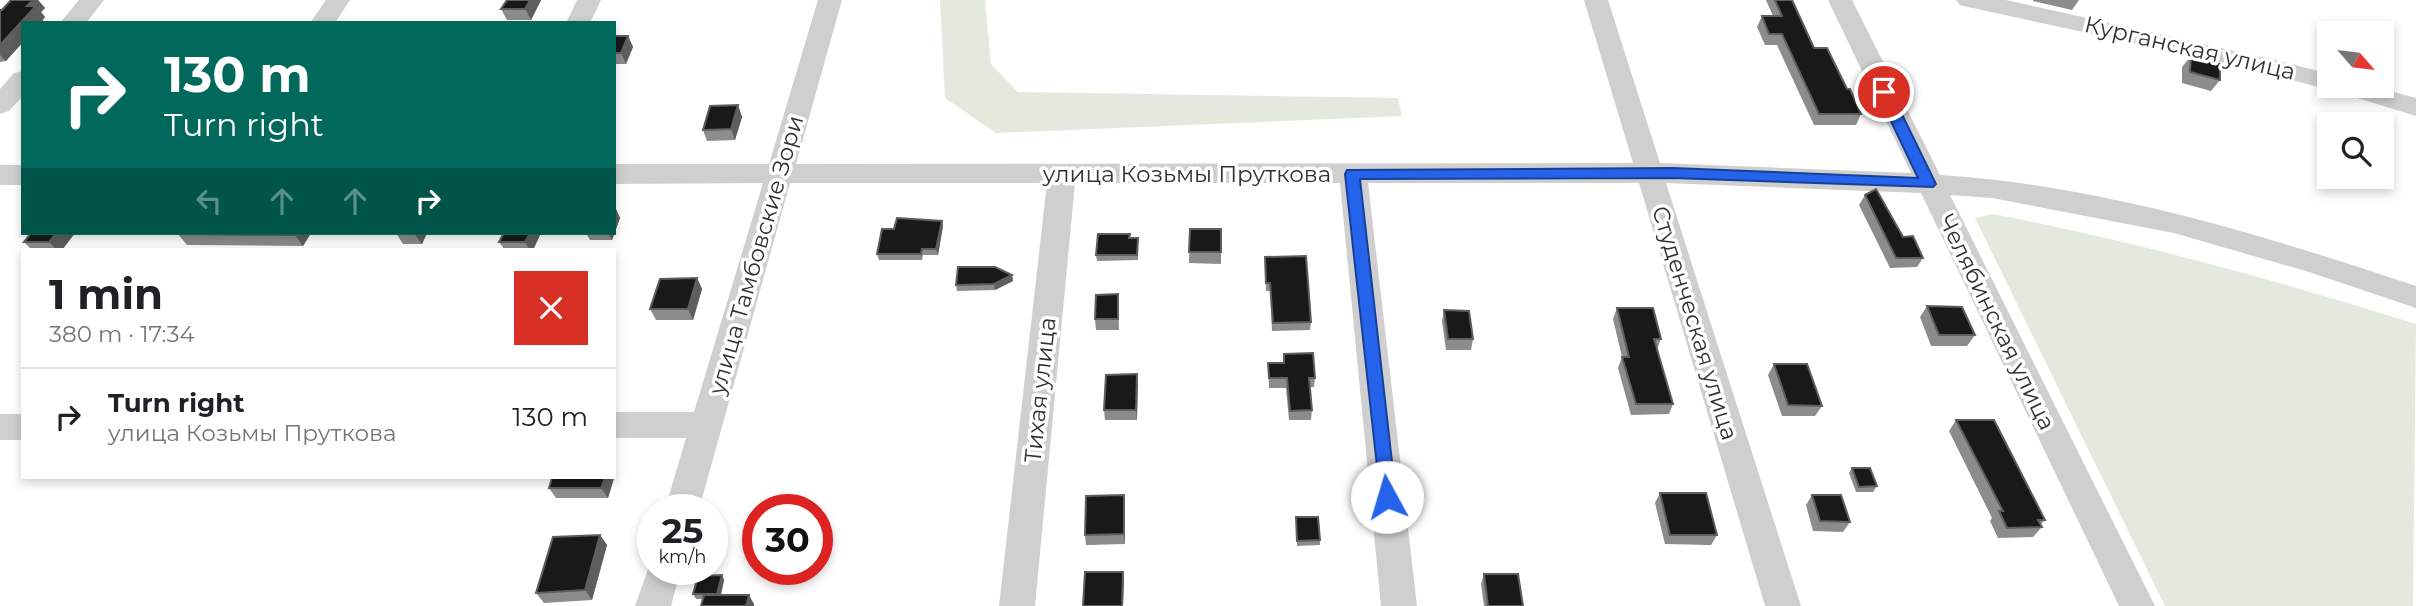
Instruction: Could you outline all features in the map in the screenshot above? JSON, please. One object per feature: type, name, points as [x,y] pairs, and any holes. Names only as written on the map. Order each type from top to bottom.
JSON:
[{"type":"street","points":[[74,21],[92,0]]},
{"type":"street","points":[[323,21],[338,0]]},
{"type":"street","points":[[579,21],[589,0]]},
{"type":"street","name":"улица Тамбовские Зори","points":[[686,494],[830,0]]},
{"type":"street","name":"Студенческая улица","points":[[1596,0],[1783,606]]},
{"type":"street","name":"Челябинская улица","points":[[1840,0],[2137,606]]},
{"type":"street","name":"Курганская улица","points":[[1968,0],[2121,30],[2317,79]]},
{"type":"street","points":[[0,105],[21,81]]},
{"type":"street","points":[[2384,98],[2416,107]]},
{"type":"street","name":"улица Козьмы Пруткова","points":[[616,174],[1649,173],[1992,188],[2174,222],[2416,296]]},
{"type":"street","points":[[0,174],[21,174]]},
{"type":"street","name":"Тихая улица","points":[[1017,606],[1062,174]]},
{"type":"street","points":[[1353,174],[1399,606]]},
{"type":"street","points":[[616,425],[707,425]]},
{"type":"street","points":[[0,427],[21,427]]},
{"type":"street","points":[[653,606],[659,585]]},
{"type":"shaded area","points":[[940,0],[985,0],[991,64],[1018,92],[1398,98],[1402,116],[996,133],[945,98]]},
{"type":"shaded area","points":[[1993,214],[2206,263],[2416,324],[2413,606],[2165,606],[1975,218]]},
{"type":"building","points":[[11,0],[33,0],[27,6],[36,6],[0,45],[0,10]]},
{"type":"building","points":[[507,0],[530,0],[525,9],[501,9]]},
{"type":"building","points":[[1775,0],[1792,0],[1814,48],[1827,48],[1861,114],[1819,114],[1782,34],[1769,34],[1762,16],[1782,16]]},
{"type":"building","points":[[616,36],[628,36],[621,53],[616,53]]},
{"type":"building","points":[[2191,56],[2220,64],[2220,80],[2190,72]]},
{"type":"building","points":[[738,105],[731,129],[703,130],[710,106]]},
{"type":"building","points":[[1876,189],[1903,237],[1913,236],[1923,258],[1896,258],[1865,195]]},
{"type":"building","points":[[897,218],[942,221],[936,249],[922,249],[921,254],[877,254],[882,229],[894,229]]},
{"type":"building","points":[[1190,229],[1221,229],[1221,252],[1189,252]]},
{"type":"building","points":[[1098,234],[1130,234],[1129,238],[1138,238],[1137,255],[1096,255]]},
{"type":"building","points":[[29,235],[54,235],[49,242],[24,242]]},
{"type":"building","points":[[503,235],[529,235],[525,242],[499,242]]},
{"type":"building","points":[[1306,256],[1311,322],[1273,323],[1270,283],[1266,283],[1265,257]]},
{"type":"building","points":[[958,267],[995,267],[1012,275],[994,284],[956,285]]},
{"type":"building","points":[[697,278],[688,309],[650,309],[660,279]]},
{"type":"building","points":[[1118,294],[1118,319],[1095,319],[1096,295]]},
{"type":"building","points":[[1927,306],[1962,307],[1975,335],[1939,335]]},
{"type":"building","points":[[1617,308],[1653,308],[1661,339],[1654,339],[1673,404],[1636,404],[1622,357],[1629,357]]},
{"type":"building","points":[[1444,310],[1469,311],[1473,339],[1448,339]]},
{"type":"building","points":[[1313,353],[1315,378],[1309,378],[1312,410],[1290,411],[1287,378],[1269,378],[1268,363],[1284,363],[1284,354]]},
{"type":"building","points":[[1774,364],[1807,364],[1822,406],[1788,405]]},
{"type":"building","points":[[1137,374],[1136,410],[1104,410],[1106,375]]},
{"type":"building","points":[[1956,420],[1994,420],[2045,520],[2038,520],[2042,527],[2007,528],[1999,511],[2003,511]]},
{"type":"building","points":[[1852,468],[1870,468],[1877,486],[1859,487]]},
{"type":"building","points":[[552,479],[605,479],[601,488],[549,488]]},
{"type":"building","points":[[1660,493],[1706,493],[1717,535],[1670,535]]},
{"type":"building","points":[[1124,495],[1124,534],[1085,535],[1086,496]]},
{"type":"building","points":[[1812,495],[1841,495],[1850,522],[1820,521]]},
{"type":"building","points":[[1296,517],[1318,517],[1320,540],[1297,541]]},
{"type":"building","points":[[600,535],[585,590],[536,593],[553,537]]},
{"type":"building","points":[[1085,572],[1123,572],[1122,606],[1083,606]]},
{"type":"building","points":[[1484,574],[1518,574],[1523,606],[1488,606]]},
{"type":"building","points":[[696,585],[719,585],[717,594],[693,594]]},
{"type":"building","points":[[704,595],[749,595],[746,606],[701,606]]},
{"type":"route","points":[[1387,497],[1353,174],[1673,173],[1928,184],[1884,92]]}]
